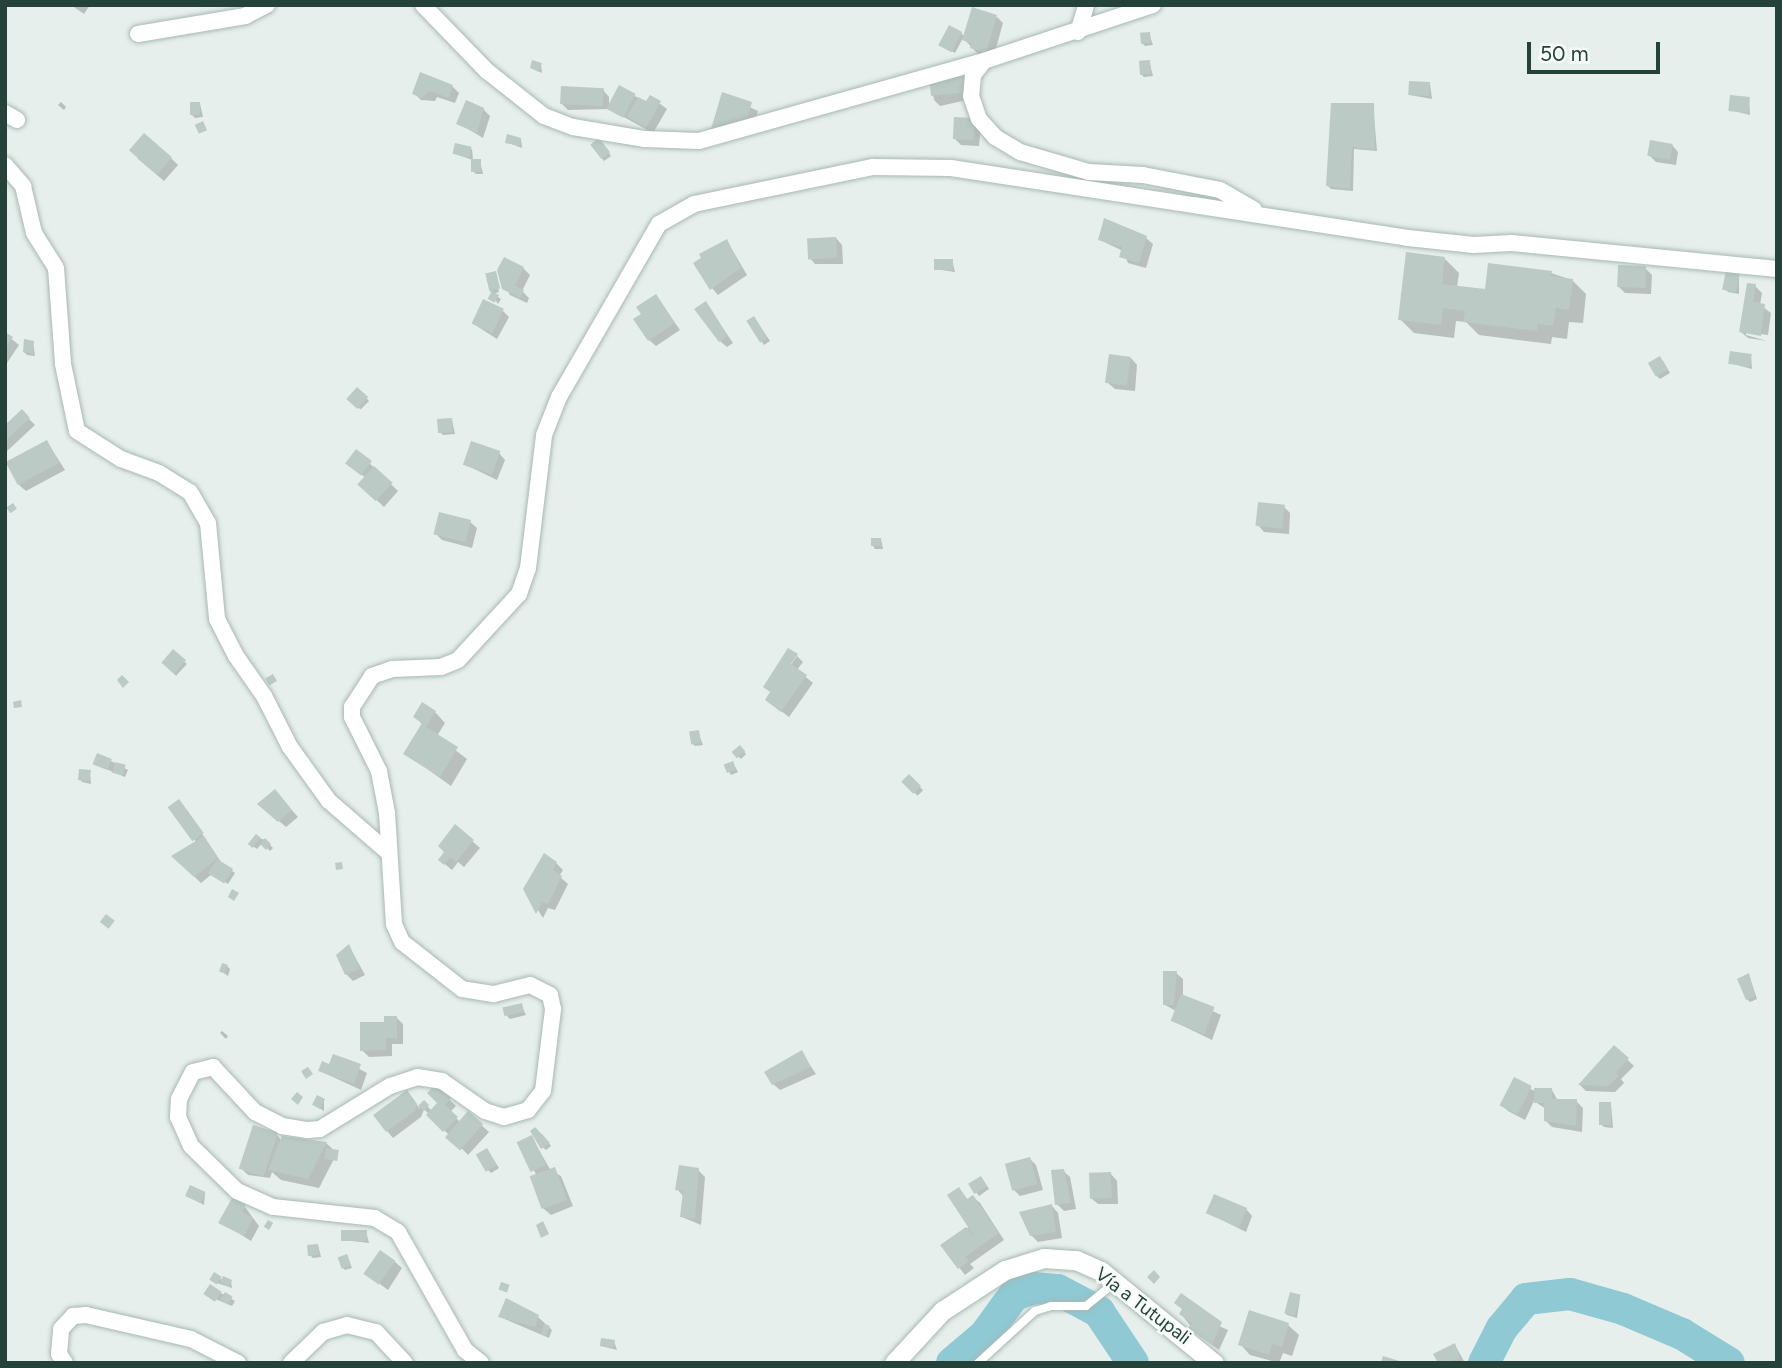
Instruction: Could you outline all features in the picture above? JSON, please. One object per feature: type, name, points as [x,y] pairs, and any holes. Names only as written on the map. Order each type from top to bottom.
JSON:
[{"type":"street","points":[[138,34],[245,16],[267,5]]},
{"type":"street","points":[[423,5],[487,71],[544,116],[573,127],[645,139],[699,141],[984,61],[1153,5]]},
{"type":"street","points":[[1078,32],[1086,5]]},
{"type":"street","points":[[984,61],[973,75],[971,96],[979,120],[995,137],[1020,152],[1089,172],[1143,176],[1220,190],[1266,216]]},
{"type":"street","points":[[5,165],[23,186],[33,233],[56,268],[65,376],[77,431],[121,459],[159,473],[190,492],[208,523],[217,619],[236,656],[264,696],[290,747],[329,801],[390,853]]},
{"type":"street","points":[[481,1363],[465,1350],[398,1232],[375,1218],[256,1202],[202,1159],[183,1132],[178,1117],[186,1079],[212,1067],[255,1112],[296,1129],[320,1129],[390,1086],[417,1077],[442,1081],[485,1111],[504,1117],[517,1115],[543,1091],[554,1009],[550,995],[530,985],[493,993],[462,989],[419,958],[402,942],[394,924],[390,853],[379,771],[352,717],[356,695],[372,676],[385,671],[441,667],[458,660],[519,594],[528,568],[544,435],[559,397],[659,224],[694,204],[873,167],[951,168],[1463,243],[1512,243],[1777,269]]},
{"type":"street","name":"Vía a Tutupali","points":[[894,1363],[942,1311],[1022,1263],[1044,1258],[1076,1260],[1214,1363]]},
{"type":"street","points":[[65,1363],[59,1354],[61,1329],[73,1317],[86,1315],[191,1339],[238,1363]]},
{"type":"street","points":[[292,1363],[323,1332],[347,1325],[376,1332],[405,1363]]},
{"type":"lane","points":[[978,1363],[1034,1311],[1051,1306],[1086,1307],[1113,1285]]},
{"type":"building","points":[[972,7],[997,15],[986,53],[970,48],[971,43],[962,40]]},
{"type":"building","points":[[949,25],[962,32],[951,52],[938,45]]},
{"type":"building","points":[[1150,32],[1151,43],[1141,44],[1140,33]]},
{"type":"building","points":[[532,60],[542,63],[539,72],[530,68]]},
{"type":"building","points":[[1150,60],[1151,74],[1140,75],[1139,61]]},
{"type":"building","points":[[420,72],[453,85],[449,98],[430,91],[422,98],[412,94]]},
{"type":"building","points":[[968,74],[970,92],[931,96],[929,78]]},
{"type":"building","points":[[1409,81],[1430,82],[1429,96],[1408,95]]},
{"type":"building","points":[[619,85],[636,94],[623,118],[606,109]]},
{"type":"building","points":[[561,86],[604,88],[603,106],[560,104]]},
{"type":"building","points":[[722,92],[752,102],[746,123],[711,129]]},
{"type":"building","points":[[650,95],[661,101],[646,128],[627,116],[638,97],[646,101]]},
{"type":"building","points":[[1730,95],[1750,97],[1748,113],[1728,111]]},
{"type":"building","points":[[466,100],[484,108],[477,133],[456,124]]},
{"type":"building","points":[[190,102],[200,102],[200,115],[190,115]]},
{"type":"building","points":[[1331,103],[1374,103],[1375,150],[1352,147],[1350,189],[1326,186]]},
{"type":"building","points":[[954,117],[975,118],[974,140],[953,139]]},
{"type":"building","points":[[203,121],[207,130],[199,134],[195,125]]},
{"type":"building","points":[[144,133],[172,157],[157,175],[129,150]]},
{"type":"building","points":[[507,134],[521,138],[520,146],[505,143]]},
{"type":"building","points":[[599,138],[610,152],[601,159],[590,145]]},
{"type":"building","points":[[1650,140],[1673,144],[1670,160],[1647,156]]},
{"type":"building","points":[[455,143],[472,147],[469,158],[453,154]]},
{"type":"building","points":[[471,159],[481,159],[481,172],[471,172]]},
{"type":"building","points":[[1104,218],[1147,236],[1139,263],[1119,257],[1122,247],[1098,240]]},
{"type":"building","points":[[836,237],[837,258],[808,259],[807,239]]},
{"type":"building","points":[[727,239],[741,268],[710,290],[693,263],[701,258],[699,254]]},
{"type":"building","points":[[1406,252],[1445,257],[1442,284],[1485,289],[1488,263],[1552,271],[1551,276],[1573,279],[1569,310],[1556,308],[1553,326],[1538,324],[1537,331],[1463,322],[1465,311],[1443,308],[1441,325],[1398,320]]},
{"type":"building","points":[[504,257],[524,267],[515,286],[524,290],[520,298],[502,289],[497,270]]},
{"type":"building","points":[[934,259],[953,259],[953,270],[934,270]]},
{"type":"building","points":[[1618,265],[1646,266],[1645,288],[1617,287]]},
{"type":"building","points":[[496,271],[500,289],[489,291],[485,273]]},
{"type":"building","points":[[1726,271],[1740,274],[1736,292],[1722,290]]},
{"type":"building","points":[[1747,283],[1756,284],[1753,302],[1765,304],[1761,336],[1739,332]]},
{"type":"building","points":[[492,291],[499,295],[494,303],[488,299]]},
{"type":"building","points":[[656,294],[675,323],[648,341],[633,319],[641,314],[636,307]]},
{"type":"building","points":[[483,299],[504,309],[492,333],[472,323]]},
{"type":"building","points":[[706,301],[728,336],[719,342],[694,309]]},
{"type":"building","points":[[754,316],[768,338],[760,343],[746,321]]},
{"type":"building","points":[[5,332],[13,337],[5,350]]},
{"type":"building","points":[[24,339],[34,341],[33,354],[23,352]]},
{"type":"building","points":[[1730,351],[1752,354],[1750,367],[1728,364]]},
{"type":"building","points":[[1109,354],[1131,357],[1127,386],[1105,383]]},
{"type":"building","points":[[1660,356],[1668,370],[1656,377],[1648,363]]},
{"type":"building","points":[[357,387],[368,397],[357,409],[346,399]]},
{"type":"building","points":[[22,409],[30,418],[5,441],[5,425]]},
{"type":"building","points":[[452,418],[453,432],[438,433],[437,419]]},
{"type":"building","points":[[47,440],[59,463],[18,485],[6,462]]},
{"type":"building","points":[[471,441],[500,451],[492,475],[463,465]]},
{"type":"building","points":[[356,449],[372,461],[361,475],[345,463]]},
{"type":"building","points":[[374,466],[393,483],[376,501],[357,485]]},
{"type":"building","points":[[1258,502],[1285,505],[1282,529],[1255,526]]},
{"type":"building","points":[[13,503],[17,509],[10,513],[6,507]]},
{"type":"building","points":[[439,512],[471,520],[465,542],[433,534]]},
{"type":"building","points":[[871,538],[881,538],[881,546],[871,546]]},
{"type":"building","points":[[788,648],[798,654],[791,664],[807,675],[781,712],[765,700],[770,692],[763,687]]},
{"type":"building","points":[[173,649],[186,660],[174,674],[161,663]]},
{"type":"building","points":[[273,674],[277,681],[269,685],[265,678]]},
{"type":"building","points":[[122,675],[129,682],[123,688],[117,680]]},
{"type":"building","points":[[21,700],[22,707],[14,708],[13,702]]},
{"type":"building","points":[[422,702],[436,711],[426,727],[458,747],[440,777],[403,754],[422,723],[413,717]]},
{"type":"building","points":[[699,730],[701,743],[691,744],[689,732]]},
{"type":"building","points":[[740,745],[745,751],[737,758],[732,752]]},
{"type":"building","points":[[97,753],[112,759],[107,770],[93,764]]},
{"type":"building","points":[[733,761],[736,769],[727,773],[724,765]]},
{"type":"building","points":[[115,762],[126,765],[123,775],[112,773]]},
{"type":"building","points":[[79,769],[91,770],[89,782],[78,780]]},
{"type":"building","points":[[909,774],[921,786],[913,794],[901,782]]},
{"type":"building","points":[[275,789],[292,810],[278,822],[257,804]]},
{"type":"building","points":[[179,799],[204,833],[192,841],[168,807]]},
{"type":"building","points":[[455,824],[474,840],[456,862],[450,857],[444,865],[438,860],[444,852],[438,846]]},
{"type":"building","points":[[256,834],[261,838],[252,848],[248,844]]},
{"type":"building","points":[[204,836],[218,858],[194,877],[171,856]]},
{"type":"building","points":[[265,838],[271,844],[266,850],[260,844]]},
{"type":"building","points":[[544,853],[557,862],[553,870],[562,876],[548,904],[542,902],[536,914],[523,889]]},
{"type":"building","points":[[217,859],[233,869],[224,883],[208,873]]},
{"type":"building","points":[[342,862],[343,869],[336,870],[335,863]]},
{"type":"building","points":[[232,889],[239,893],[234,901],[228,897]]},
{"type":"building","points":[[106,914],[115,921],[109,929],[100,922]]},
{"type":"building","points":[[349,944],[360,969],[345,975],[336,955]]},
{"type":"building","points":[[222,963],[228,965],[225,973],[219,972]]},
{"type":"building","points":[[1163,971],[1177,971],[1174,1005],[1163,1005]]},
{"type":"building","points":[[1749,973],[1755,996],[1746,1000],[1737,979]]},
{"type":"building","points":[[1181,994],[1215,1007],[1204,1034],[1171,1021]]},
{"type":"building","points":[[522,1003],[524,1012],[505,1016],[503,1007]]},
{"type":"building","points":[[384,1016],[397,1016],[397,1038],[386,1038],[386,1050],[360,1051],[360,1022],[384,1022]]},
{"type":"building","points":[[1614,1045],[1629,1058],[1616,1072],[1619,1076],[1608,1086],[1578,1085]]},
{"type":"building","points":[[802,1050],[811,1067],[772,1085],[764,1072]]},
{"type":"building","points":[[333,1054],[361,1064],[354,1084],[318,1071],[322,1061],[329,1064]]},
{"type":"building","points":[[308,1067],[313,1074],[306,1079],[301,1071]]},
{"type":"building","points":[[1514,1077],[1532,1086],[1517,1115],[1499,1106]]},
{"type":"building","points":[[436,1084],[451,1098],[445,1105],[458,1117],[443,1132],[426,1115],[437,1103],[427,1093]]},
{"type":"building","points":[[1534,1088],[1552,1088],[1552,1099],[1577,1099],[1576,1126],[1544,1121],[1544,1103],[1534,1103]]},
{"type":"building","points":[[407,1090],[417,1104],[415,1111],[386,1132],[373,1115]]},
{"type":"building","points":[[297,1092],[303,1097],[298,1105],[291,1099]]},
{"type":"building","points":[[317,1095],[325,1099],[320,1109],[312,1105]]},
{"type":"building","points":[[424,1100],[429,1105],[424,1111],[418,1106]]},
{"type":"building","points":[[1599,1102],[1611,1102],[1611,1125],[1599,1125]]},
{"type":"building","points":[[468,1111],[483,1124],[460,1151],[445,1137]]},
{"type":"building","points":[[253,1125],[278,1133],[264,1177],[239,1169]]},
{"type":"building","points":[[535,1127],[550,1143],[541,1149],[530,1131]]},
{"type":"building","points":[[532,1135],[546,1165],[531,1172],[517,1142]]},
{"type":"building","points":[[282,1136],[327,1142],[308,1179],[268,1170]]},
{"type":"building","points":[[326,1148],[339,1150],[337,1161],[324,1159]]},
{"type":"building","points":[[487,1148],[497,1165],[486,1172],[476,1154]]},
{"type":"building","points":[[1030,1157],[1037,1184],[1012,1191],[1005,1164]]},
{"type":"building","points":[[679,1165],[699,1168],[695,1219],[680,1217],[683,1191],[675,1190]]},
{"type":"building","points":[[555,1167],[567,1200],[542,1209],[530,1176]]},
{"type":"building","points":[[1064,1169],[1071,1203],[1055,1205],[1051,1170]]},
{"type":"building","points":[[1111,1172],[1112,1198],[1090,1199],[1089,1173]]},
{"type":"building","points":[[981,1176],[987,1186],[974,1194],[968,1184]]},
{"type":"building","points":[[190,1185],[206,1192],[201,1203],[185,1196]]},
{"type":"building","points":[[959,1187],[967,1199],[973,1195],[999,1233],[965,1257],[969,1261],[958,1269],[940,1245],[966,1227],[976,1239],[947,1195]]},
{"type":"building","points":[[1214,1194],[1247,1208],[1239,1227],[1206,1213]]},
{"type":"building","points":[[232,1198],[246,1205],[242,1212],[253,1218],[244,1236],[218,1223]]},
{"type":"building","points":[[1052,1204],[1056,1232],[1030,1236],[1019,1212]]},
{"type":"building","points":[[268,1220],[273,1223],[269,1230],[264,1227]]},
{"type":"building","points":[[543,1221],[549,1234],[541,1238],[536,1225]]},
{"type":"building","points":[[341,1230],[367,1230],[367,1241],[341,1241]]},
{"type":"building","points":[[318,1244],[319,1255],[308,1256],[307,1245]]},
{"type":"building","points":[[380,1250],[396,1261],[379,1285],[363,1274]]},
{"type":"building","points":[[347,1254],[351,1265],[342,1269],[338,1257]]},
{"type":"building","points":[[1154,1270],[1160,1277],[1154,1284],[1147,1277]]},
{"type":"building","points":[[214,1272],[222,1277],[217,1284],[209,1280]]},
{"type":"building","points":[[223,1276],[232,1280],[229,1286],[220,1282]]},
{"type":"building","points":[[501,1282],[510,1285],[507,1292],[499,1290]]},
{"type":"building","points":[[210,1284],[222,1292],[215,1302],[203,1294]]},
{"type":"building","points":[[225,1292],[233,1297],[228,1304],[220,1300]]},
{"type":"building","points":[[1290,1292],[1301,1295],[1295,1316],[1284,1313]]},
{"type":"building","points":[[1181,1293],[1222,1322],[1212,1345],[1188,1328],[1192,1323],[1179,1314],[1182,1309],[1174,1303]]},
{"type":"building","points":[[506,1298],[539,1315],[535,1327],[498,1317]]},
{"type":"building","points":[[1249,1310],[1289,1323],[1282,1347],[1272,1344],[1269,1355],[1238,1345]]},
{"type":"building","points":[[544,1324],[550,1326],[546,1336],[541,1334]]},
{"type":"building","points":[[601,1338],[615,1340],[614,1348],[600,1346]]},
{"type":"building","points":[[1455,1343],[1460,1359],[1438,1363],[1433,1354]]},
{"type":"building","points":[[1383,1356],[1403,1362],[1403,1363],[1381,1363]]},
{"type":"waterway","points":[[952,1363],[985,1335],[1014,1295],[1034,1288],[1058,1290],[1099,1312],[1133,1363]]},
{"type":"waterway","points":[[1484,1363],[1502,1328],[1526,1299],[1570,1294],[1623,1309],[1682,1334],[1729,1363]]}]
